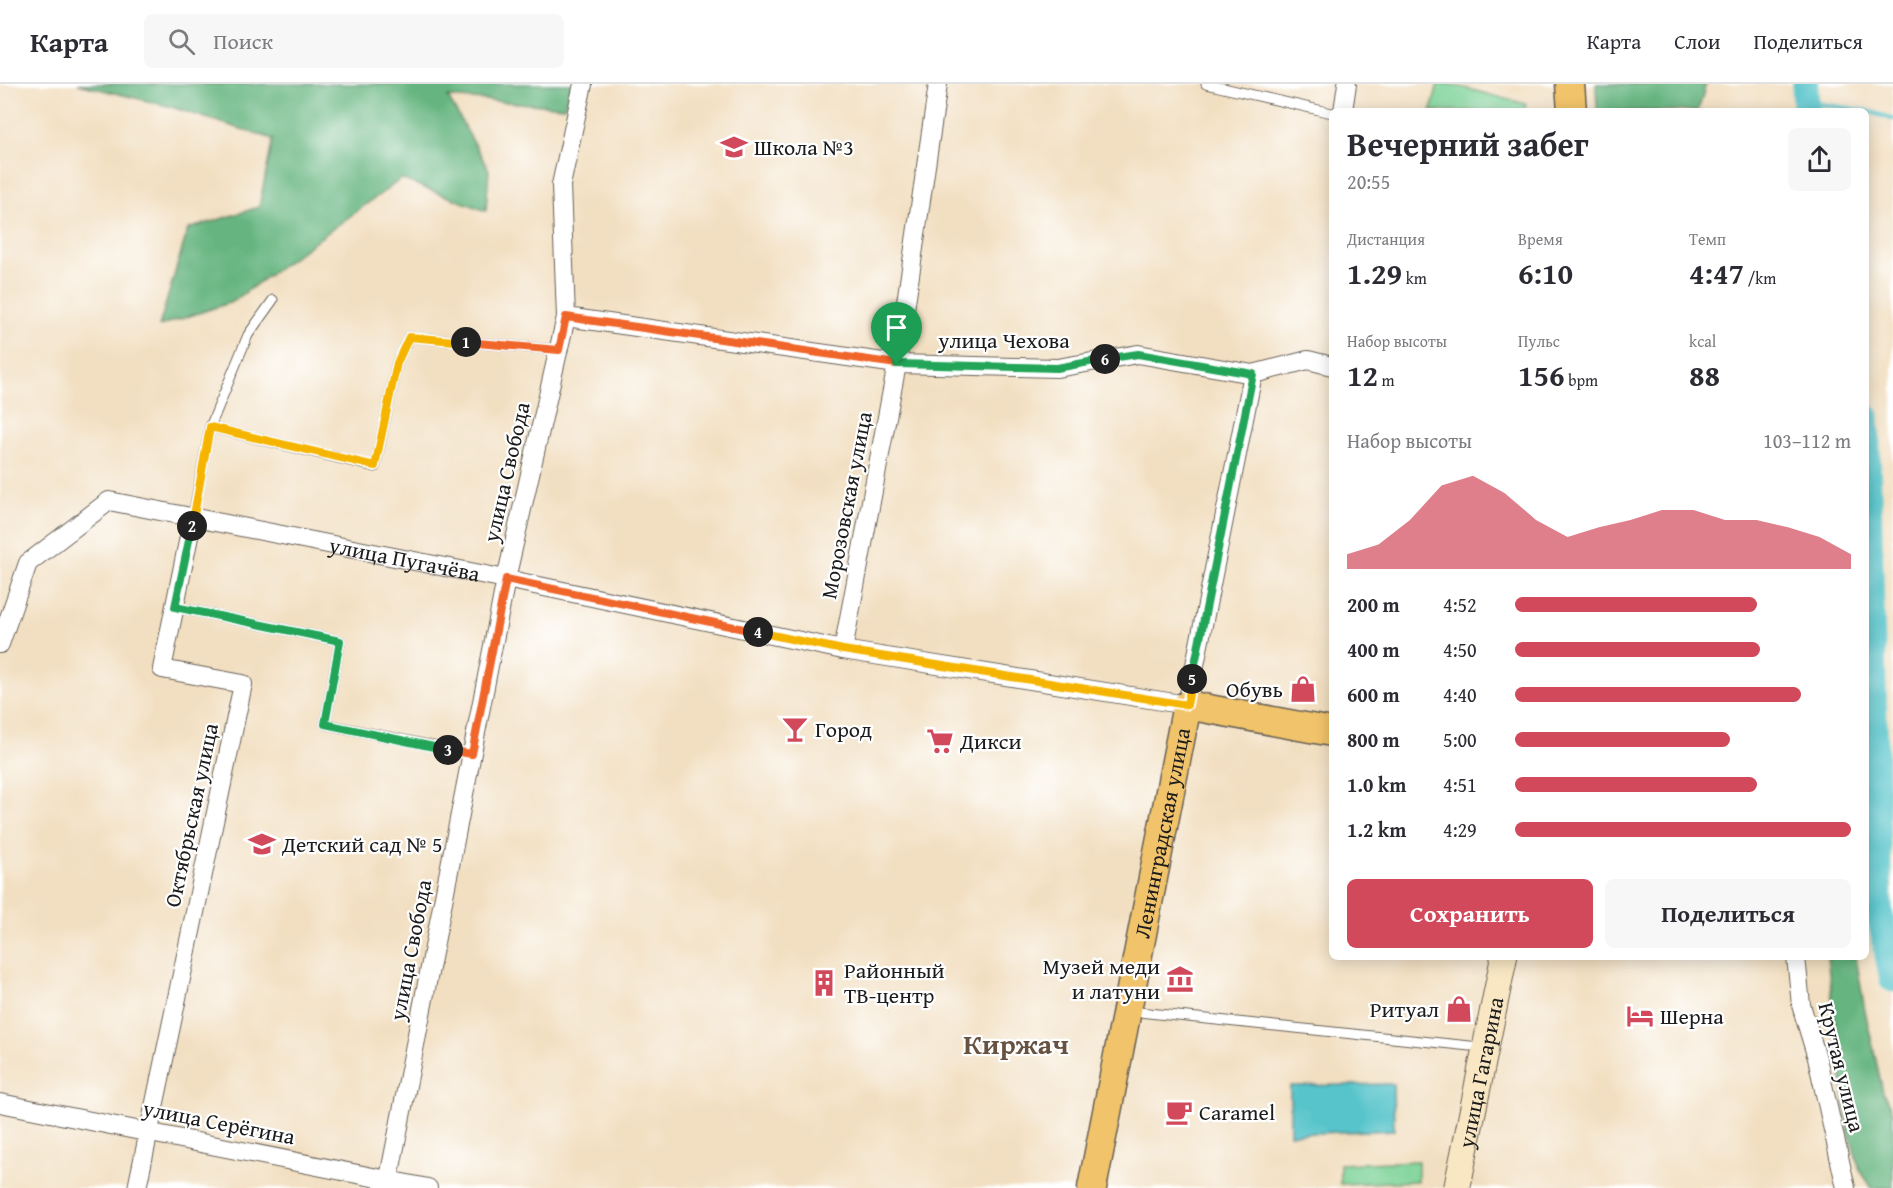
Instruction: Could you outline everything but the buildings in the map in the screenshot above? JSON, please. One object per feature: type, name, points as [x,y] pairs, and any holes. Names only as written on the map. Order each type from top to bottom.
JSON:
[{"type":"main road","points":[[1570,84],[1572,108]]},
{"type":"main road","name":"улица Пугачёва","points":[[1187,705],[1329,731]]},
{"type":"main road","name":"Ленинградская улица","points":[[1092,1188],[1187,705]]},
{"type":"street","name":"улица Свобода","points":[[388,1184],[506,579],[566,317],[561,186],[582,84]]},
{"type":"street","name":"Морозовская улица","points":[[843,650],[897,364],[938,84]]},
{"type":"street","points":[[1343,108],[1347,84]]},
{"type":"street","name":"улица Чехова","points":[[566,317],[897,364],[1057,368],[1138,354],[1253,374],[1308,360],[1329,365]]},
{"type":"street","name":"Ленинградская улица","points":[[1187,705],[1253,374]]},
{"type":"street","name":"улица Пугачёва","points":[[0,644],[28,563],[109,501],[506,579],[843,650],[1187,705]]},
{"type":"street","name":"Октябрьская улица","points":[[137,1188],[243,684],[162,669],[193,517]]},
{"type":"street","name":"улица Гагарина","points":[[1457,1188],[1503,960]]},
{"type":"street","name":"Крутая улица","points":[[1796,960],[1801,1005],[1817,1058],[1846,1188]]},
{"type":"street","name":"улица Серёгина","points":[[0,1103],[388,1184],[428,1188]]},
{"type":"lane","points":[[1206,84],[1329,112]]},
{"type":"lane","points":[[193,517],[210,427],[248,335],[273,300]]},
{"type":"lane","points":[[210,427],[375,466],[397,363],[409,337],[559,350]]},
{"type":"lane","points":[[175,607],[340,641],[325,724],[472,754]]},
{"type":"lane","points":[[1127,1011],[1470,1046]]},
{"type":"green space","points":[[78,84],[572,84],[564,107],[448,97],[489,170],[486,211],[401,179],[232,302],[159,326],[188,229],[259,207],[273,139],[168,106]]},
{"type":"green space","points":[[1438,84],[1449,84],[1526,104],[1525,108],[1432,108]]},
{"type":"green space","points":[[1596,84],[1706,84],[1699,108],[1597,108]]},
{"type":"green space","points":[[1827,960],[1856,960],[1883,1092],[1893,1113],[1893,1188],[1872,1188],[1860,1170],[1848,1130]]},
{"type":"green space","points":[[1418,1161],[1418,1181],[1340,1184],[1340,1164]]},
{"type":"water","points":[[1393,1084],[1394,1130],[1290,1134],[1290,1086]]},
{"type":"waterway","name":"Киржач","points":[[1805,84],[1806,108]]},
{"type":"waterway","points":[[1806,102],[1847,108]]},
{"type":"waterway","points":[[1869,112],[1893,119]]},
{"type":"waterway","name":"Киржач","points":[[1869,531],[1879,911],[1893,979]]},
{"type":"place","name":"Школа №3","points":[[734,147]]},
{"type":"place","name":"Обувь","points":[[1303,689]]},
{"type":"place","name":"Город","points":[[795,729]]},
{"type":"place","name":"Дикси","points":[[940,741]]},
{"type":"place","name":"Детский сад № 5","points":[[262,844]]},
{"type":"place","name":"Музей меди и латуни","points":[[1180,979]]},
{"type":"place","name":"Районный ТВ-центр","points":[[824,983]]},
{"type":"place","name":"Ритуал","points":[[1459,1009]]},
{"type":"place","name":"Шерна","points":[[1640,1016]]},
{"type":"place","name":"Caramel","points":[[1179,1112]]},
{"type":"district","name":"Киржач","points":[[1016,1043]]},
{"type":"route","points":[[566,317],[897,364],[1057,368],[1138,354],[1253,374],[1187,705],[843,650],[506,579],[472,754],[325,724],[340,641],[175,607],[210,427],[375,466],[397,363],[409,337],[559,350],[566,317]]}]
